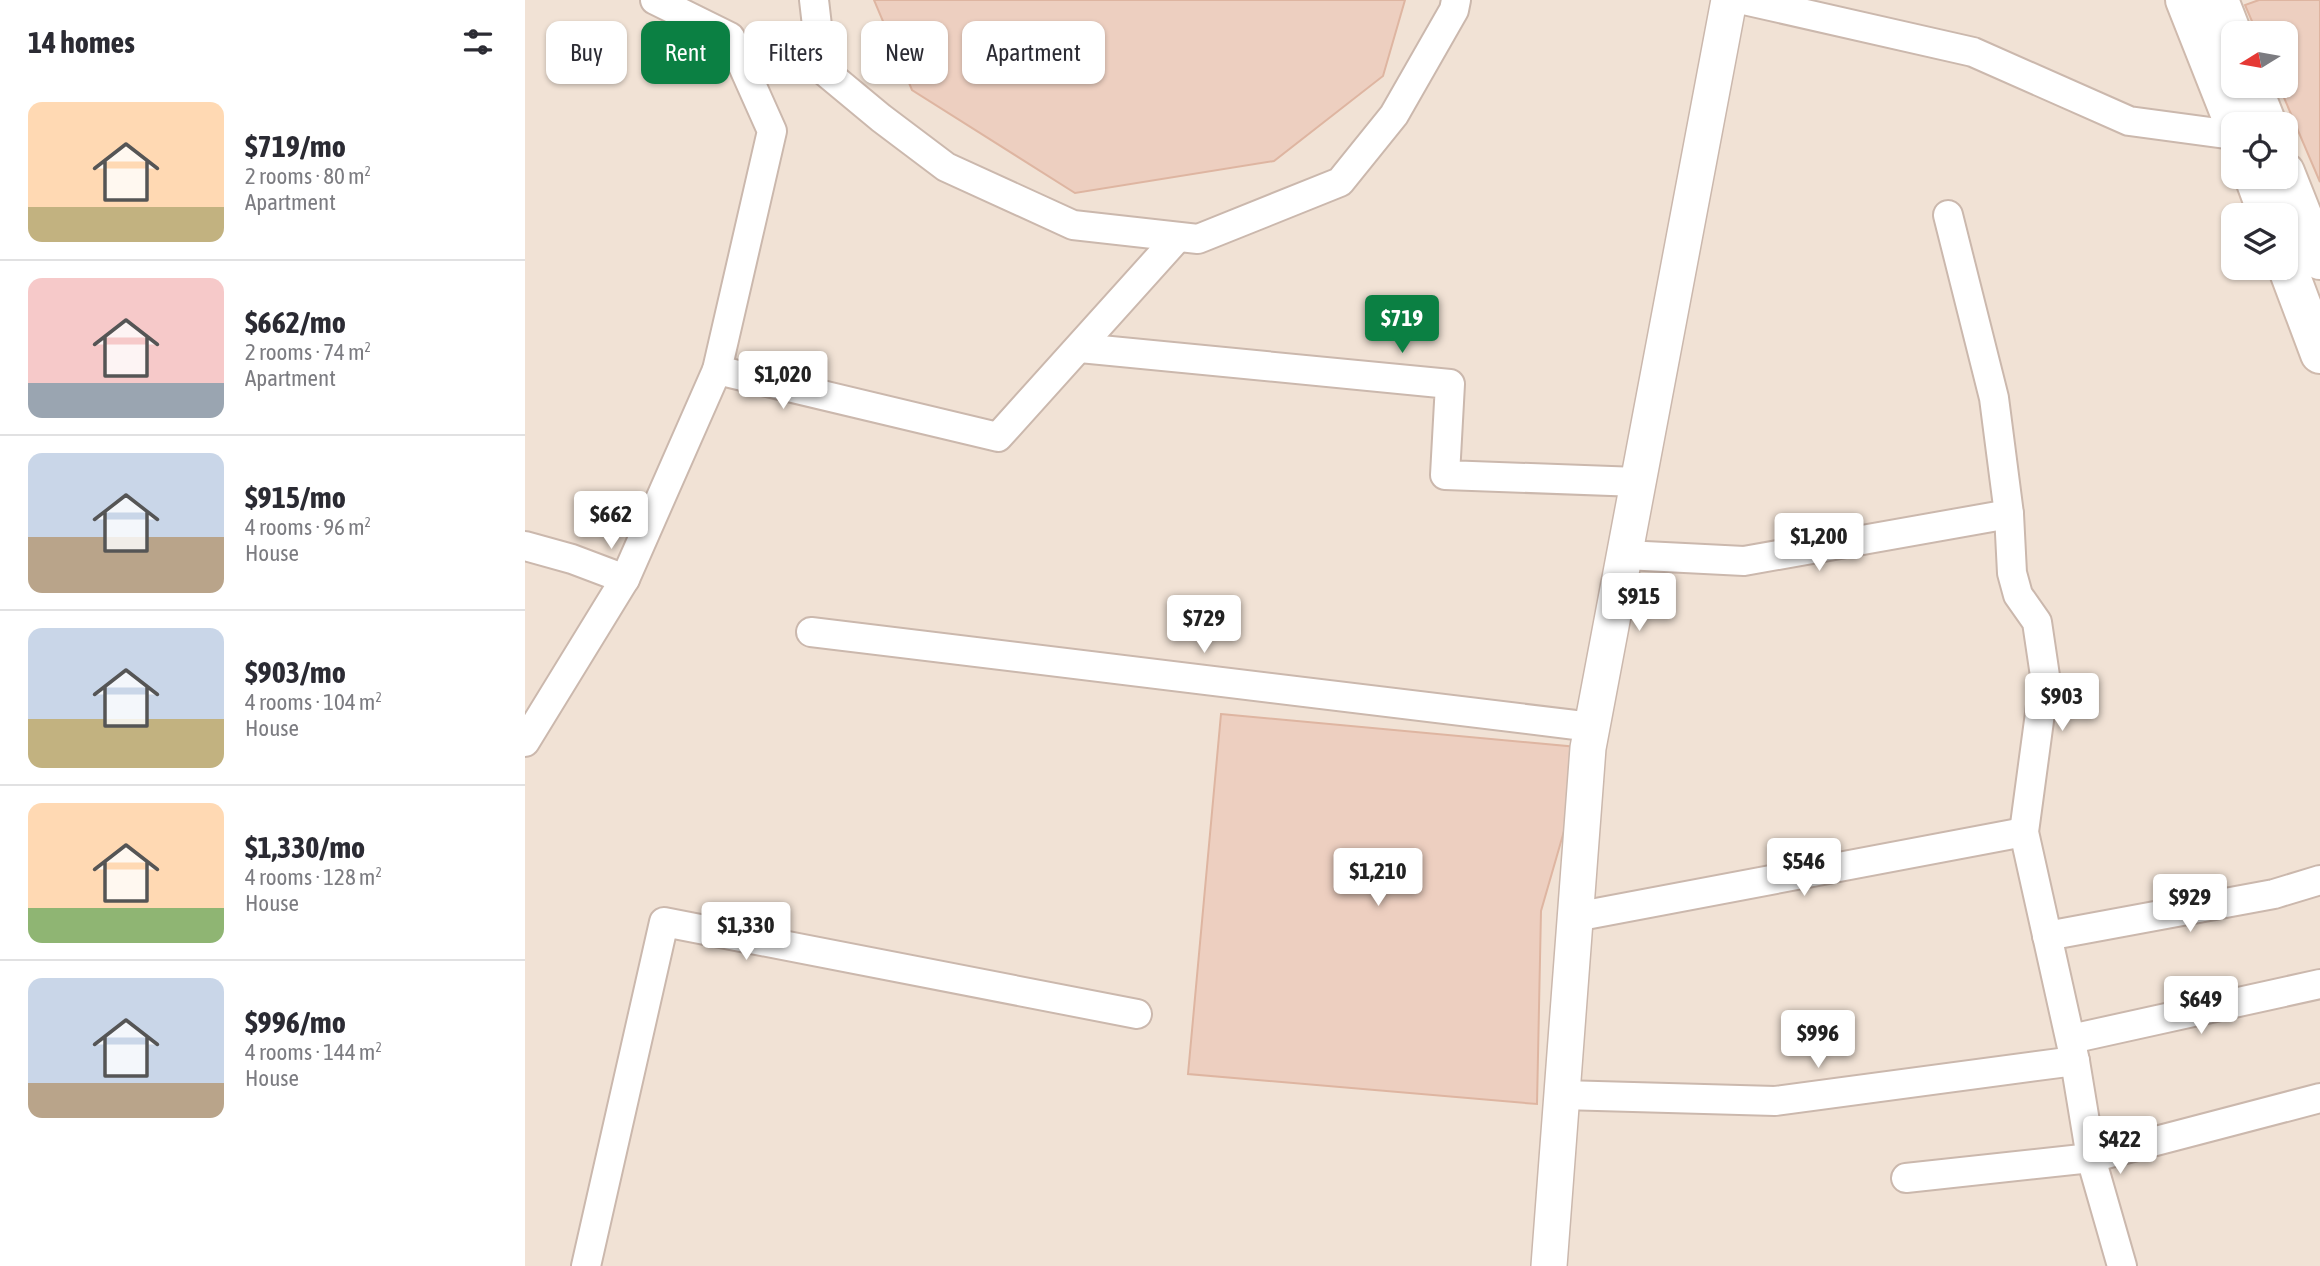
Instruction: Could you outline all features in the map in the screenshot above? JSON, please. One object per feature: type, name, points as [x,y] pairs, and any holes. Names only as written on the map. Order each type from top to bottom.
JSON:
[{"type":"main road","points":[[2185,0],[2229,112]]},
{"type":"main road","points":[[2219,0],[2227,21]]},
{"type":"main road","points":[[2292,189],[2320,260]]},
{"type":"main road","points":[[2292,280],[2320,354]]},
{"type":"street","points":[[525,742],[625,579],[717,370],[772,131],[730,37],[655,0]]},
{"type":"street","points":[[814,0],[822,69],[946,167],[1073,225],[1198,239],[1340,182],[1394,115],[1454,10],[1456,0]]},
{"type":"street","points":[[1549,1266],[1588,748],[1729,0]]},
{"type":"street","points":[[1744,0],[1973,52],[2129,121],[2221,133]]},
{"type":"street","points":[[1948,215],[1994,398],[2009,514],[2012,573],[2018,596],[2037,622],[2045,676],[2024,832],[2073,1050],[2091,1158],[2122,1266]]},
{"type":"street","points":[[717,370],[998,436],[1178,237]]},
{"type":"street","points":[[1080,348],[1450,384],[1445,475],[1638,482]]},
{"type":"street","points":[[1625,555],[1744,561],[2009,514]]},
{"type":"street","points":[[525,546],[572,559],[625,579]]},
{"type":"street","points":[[811,632],[1592,727]]},
{"type":"street","points":[[1575,917],[2024,832]]},
{"type":"street","points":[[2047,936],[2274,894],[2320,880]]},
{"type":"street","points":[[586,1266],[664,922],[1137,1014]]},
{"type":"street","points":[[1562,1095],[1775,1101],[2073,1050],[2320,984]]},
{"type":"street","points":[[1906,1178],[2091,1158],[2320,1098]]},
{"type":"shaded area","points":[[525,0],[2320,0],[2320,1266],[525,1266]]},
{"type":"building","points":[[874,0],[1405,0],[1383,76],[1274,161],[1075,193],[912,90],[909,84],[948,84],[948,21],[883,21]]},
{"type":"building","points":[[2259,0],[2320,0],[2320,182],[2298,130],[2298,112],[2290,112],[2284,98],[2298,98],[2298,21],[2252,21],[2245,5]]},
{"type":"building","points":[[1221,714],[1588,748],[1541,911],[1537,1104],[1188,1074]]}]
